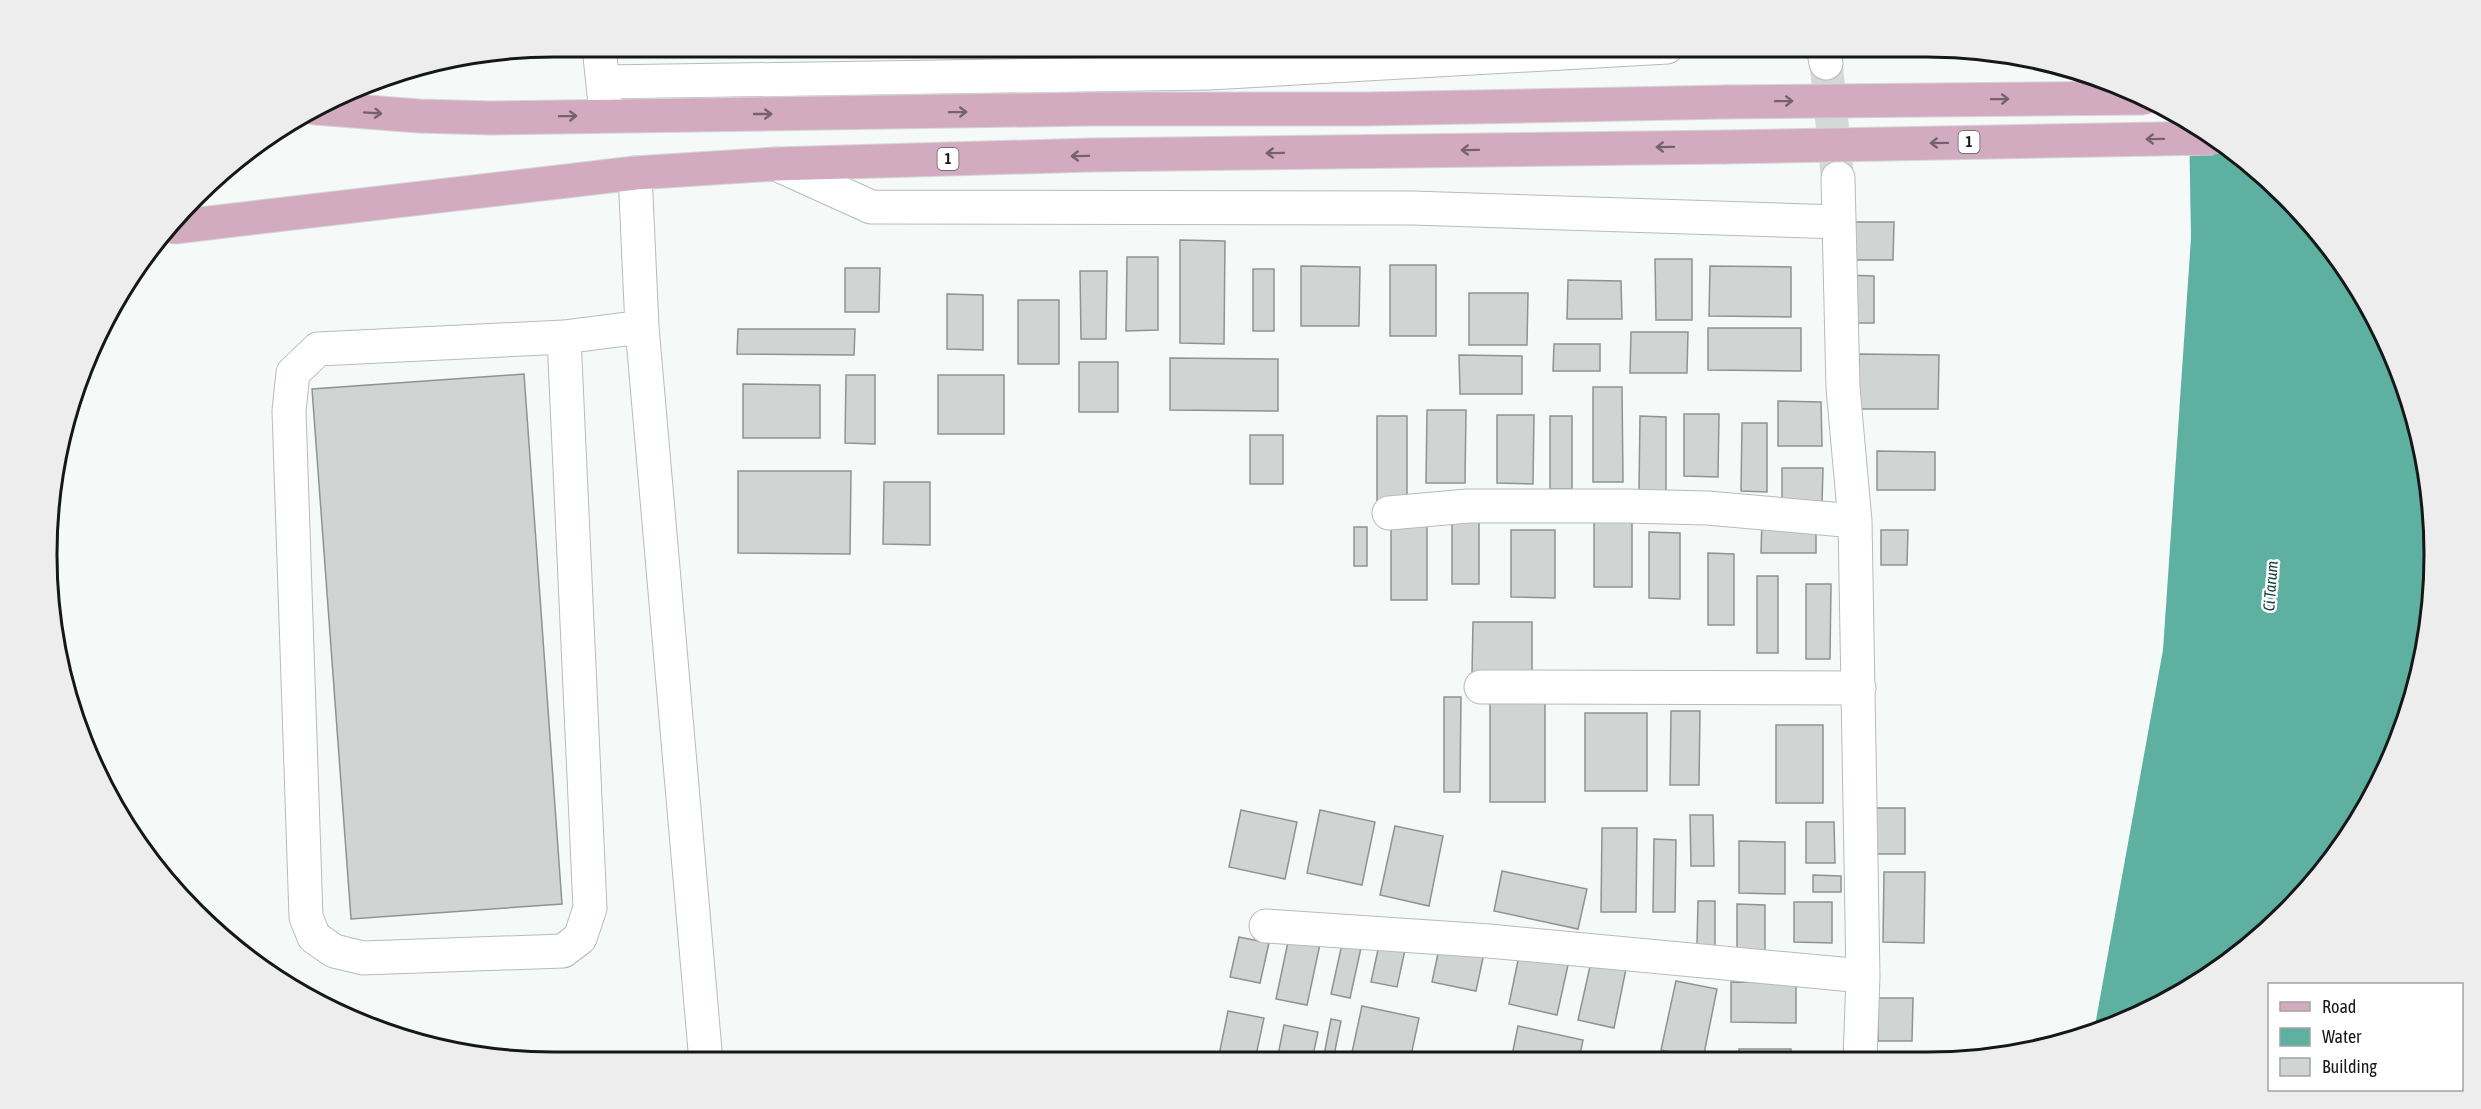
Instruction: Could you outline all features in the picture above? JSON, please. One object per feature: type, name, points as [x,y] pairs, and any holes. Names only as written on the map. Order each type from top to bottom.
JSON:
[{"type":"main road","points":[[332,109],[419,116],[492,118],[2124,98]]},
{"type":"main road","name":"1","points":[[181,225],[635,173],[776,164],[1091,155],[2198,138]]},
{"type":"street","points":[[600,57],[606,115]]},
{"type":"street","points":[[603,82],[1210,73],[1481,57]]},
{"type":"street","points":[[776,164],[871,207],[1413,208],[1839,222]]},
{"type":"street","points":[[635,173],[642,327],[705,1052]]},
{"type":"street","points":[[1838,178],[1843,388],[1855,521],[1863,976],[1860,1052]]},
{"type":"street","points":[[564,337],[590,909],[580,938],[563,951],[363,958],[334,951],[314,938],[306,917],[289,411],[293,374],[318,350],[564,337],[642,327]]},
{"type":"street","points":[[1389,513],[1468,506],[1626,506],[1707,508],[1855,521]]},
{"type":"street","points":[[1481,687],[1859,688]]},
{"type":"street","points":[[1266,926],[1490,941],[1863,976]]},
{"type":"water","name":"Ci Tarum","points":[[2189,133],[2255,180],[2301,226],[2340,278],[2357,306],[2373,334],[2398,395],[2414,457],[2423,522],[2423,587],[2420,619],[2398,714],[2373,775],[2340,831],[2301,883],[2255,929],[2203,968],[2147,1001],[2096,1022],[2163,650],[2191,238]]},
{"type":"building","points":[[1850,222],[1894,222],[1893,260],[1850,260]]},
{"type":"building","points":[[1180,240],[1225,241],[1224,344],[1180,343]]},
{"type":"building","points":[[1127,257],[1158,257],[1158,330],[1126,331]]},
{"type":"building","points":[[1655,259],[1692,259],[1692,320],[1656,320]]},
{"type":"building","points":[[1390,265],[1436,265],[1436,336],[1390,336]]},
{"type":"building","points":[[1301,266],[1360,267],[1359,326],[1301,326]]},
{"type":"building","points":[[1710,266],[1791,267],[1791,317],[1709,316]]},
{"type":"building","points":[[845,268],[880,268],[879,312],[845,312]]},
{"type":"building","points":[[1253,269],[1274,269],[1274,331],[1253,331]]},
{"type":"building","points":[[1080,271],[1107,271],[1106,339],[1081,339]]},
{"type":"building","points":[[1845,275],[1874,276],[1874,323],[1845,323]]},
{"type":"building","points":[[1568,280],[1621,281],[1622,319],[1567,319]]},
{"type":"building","points":[[1469,293],[1528,293],[1527,345],[1469,345]]},
{"type":"building","points":[[947,294],[983,295],[983,350],[947,349]]},
{"type":"building","points":[[1018,300],[1059,300],[1059,364],[1018,364]]},
{"type":"building","points":[[1708,328],[1801,328],[1801,371],[1708,370]]},
{"type":"building","points":[[738,329],[855,329],[854,355],[737,354]]},
{"type":"building","points":[[1631,332],[1688,332],[1687,373],[1630,373]]},
{"type":"building","points":[[1554,344],[1600,344],[1600,371],[1553,371]]},
{"type":"building","points":[[1859,354],[1939,355],[1938,409],[1858,409]]},
{"type":"building","points":[[1459,355],[1522,356],[1522,394],[1460,394]]},
{"type":"building","points":[[1170,358],[1278,359],[1278,411],[1170,410]]},
{"type":"building","points":[[1079,362],[1118,362],[1118,412],[1079,412]]},
{"type":"building","points":[[524,374],[562,904],[351,919],[312,389]]},
{"type":"building","points":[[846,375],[875,375],[875,444],[845,443]]},
{"type":"building","points":[[938,375],[1004,375],[1004,434],[938,434]]},
{"type":"building","points":[[743,384],[820,385],[820,438],[743,438]]},
{"type":"building","points":[[1593,387],[1622,387],[1623,482],[1593,482]]},
{"type":"building","points":[[1778,401],[1821,402],[1822,446],[1778,446]]},
{"type":"building","points":[[1427,410],[1466,410],[1465,483],[1426,483]]},
{"type":"building","points":[[1684,414],[1719,414],[1718,477],[1684,476]]},
{"type":"building","points":[[1497,415],[1534,415],[1533,484],[1497,483]]},
{"type":"building","points":[[1377,416],[1407,416],[1407,502],[1377,502]]},
{"type":"building","points":[[1550,416],[1572,416],[1572,489],[1550,489]]},
{"type":"building","points":[[1640,416],[1666,417],[1666,491],[1639,491]]},
{"type":"building","points":[[1742,423],[1767,423],[1767,492],[1741,491]]},
{"type":"building","points":[[1250,435],[1283,435],[1283,484],[1250,484]]},
{"type":"building","points":[[1877,451],[1935,452],[1935,490],[1877,490]]},
{"type":"building","points":[[1782,468],[1823,468],[1822,504],[1782,504]]},
{"type":"building","points":[[738,471],[851,471],[850,554],[738,553]]},
{"type":"building","points":[[884,482],[930,482],[930,545],[883,544]]},
{"type":"building","points":[[1594,509],[1632,510],[1632,587],[1594,587]]},
{"type":"building","points":[[1452,510],[1479,510],[1479,584],[1452,584]]},
{"type":"building","points":[[1762,519],[1816,520],[1816,553],[1761,553]]},
{"type":"building","points":[[1391,522],[1427,523],[1427,600],[1391,600]]},
{"type":"building","points":[[1354,527],[1367,527],[1367,566],[1354,566]]},
{"type":"building","points":[[1511,530],[1555,530],[1555,598],[1511,597]]},
{"type":"building","points":[[1881,530],[1908,530],[1907,565],[1881,565]]},
{"type":"building","points":[[1649,532],[1680,533],[1680,599],[1649,598]]},
{"type":"building","points":[[1708,553],[1734,554],[1734,625],[1708,625]]},
{"type":"building","points":[[1757,576],[1778,576],[1778,653],[1757,653]]},
{"type":"building","points":[[1806,584],[1831,584],[1830,659],[1806,659]]},
{"type":"building","points":[[1473,622],[1532,622],[1532,674],[1472,674]]},
{"type":"building","points":[[1490,695],[1545,695],[1545,802],[1490,802]]},
{"type":"building","points":[[1444,697],[1461,697],[1460,792],[1444,792]]},
{"type":"building","points":[[1671,711],[1700,711],[1699,785],[1670,785]]},
{"type":"building","points":[[1585,713],[1647,713],[1647,791],[1585,791]]},
{"type":"building","points":[[1776,725],[1823,725],[1823,803],[1776,803]]},
{"type":"building","points":[[1874,808],[1905,808],[1905,854],[1873,854]]},
{"type":"building","points":[[1241,810],[1297,822],[1285,879],[1229,867]]},
{"type":"building","points":[[1320,810],[1375,822],[1362,885],[1307,873]]},
{"type":"building","points":[[1690,815],[1713,815],[1714,866],[1691,866]]},
{"type":"building","points":[[1806,822],[1834,822],[1835,863],[1806,863]]},
{"type":"building","points":[[1395,826],[1443,836],[1429,906],[1380,895]]},
{"type":"building","points":[[1602,828],[1637,828],[1636,912],[1601,912]]},
{"type":"building","points":[[1654,839],[1676,840],[1675,912],[1653,912]]},
{"type":"building","points":[[1739,841],[1785,842],[1785,894],[1739,893]]},
{"type":"building","points":[[1502,871],[1587,889],[1578,929],[1494,911]]},
{"type":"building","points":[[1884,872],[1925,872],[1924,943],[1883,942]]},
{"type":"building","points":[[1813,875],[1841,876],[1841,892],[1813,892]]},
{"type":"building","points":[[1698,901],[1715,901],[1715,946],[1697,945]]},
{"type":"building","points":[[1794,902],[1832,902],[1832,943],[1794,942]]},
{"type":"building","points":[[1737,904],[1765,905],[1765,951],[1737,950]]},
{"type":"building","points":[[1239,937],[1269,943],[1260,983],[1230,977]]},
{"type":"building","points":[[1289,937],[1320,944],[1307,1005],[1276,999]]},
{"type":"building","points":[[1342,944],[1361,948],[1350,998],[1331,994]]},
{"type":"building","points":[[1440,944],[1484,953],[1476,991],[1432,982]]},
{"type":"building","points":[[1379,945],[1405,950],[1397,987],[1371,982]]},
{"type":"building","points":[[1521,946],[1570,956],[1557,1015],[1509,1004]]},
{"type":"building","points":[[1591,962],[1626,969],[1614,1028],[1578,1020]]},
{"type":"building","points":[[1676,981],[1717,989],[1704,1052],[1661,1050]]},
{"type":"building","points":[[1731,982],[1796,983],[1796,1023],[1731,1022]]},
{"type":"building","points":[[1878,998],[1913,998],[1912,1041],[1878,1041]]},
{"type":"building","points":[[1362,1006],[1419,1018],[1412,1052],[1352,1052]]},
{"type":"building","points":[[1228,1011],[1264,1018],[1257,1052],[1220,1052]]},
{"type":"building","points":[[1331,1019],[1341,1021],[1335,1052],[1325,1052]]},
{"type":"building","points":[[1284,1025],[1318,1032],[1314,1052],[1279,1052]]},
{"type":"building","points":[[1518,1026],[1583,1040],[1580,1052],[1513,1052]]},
{"type":"building","points":[[1739,1049],[1791,1049],[1791,1052],[1739,1052]]},
{"type":"tunnel","points":[[1826,63],[1837,173]]}]
